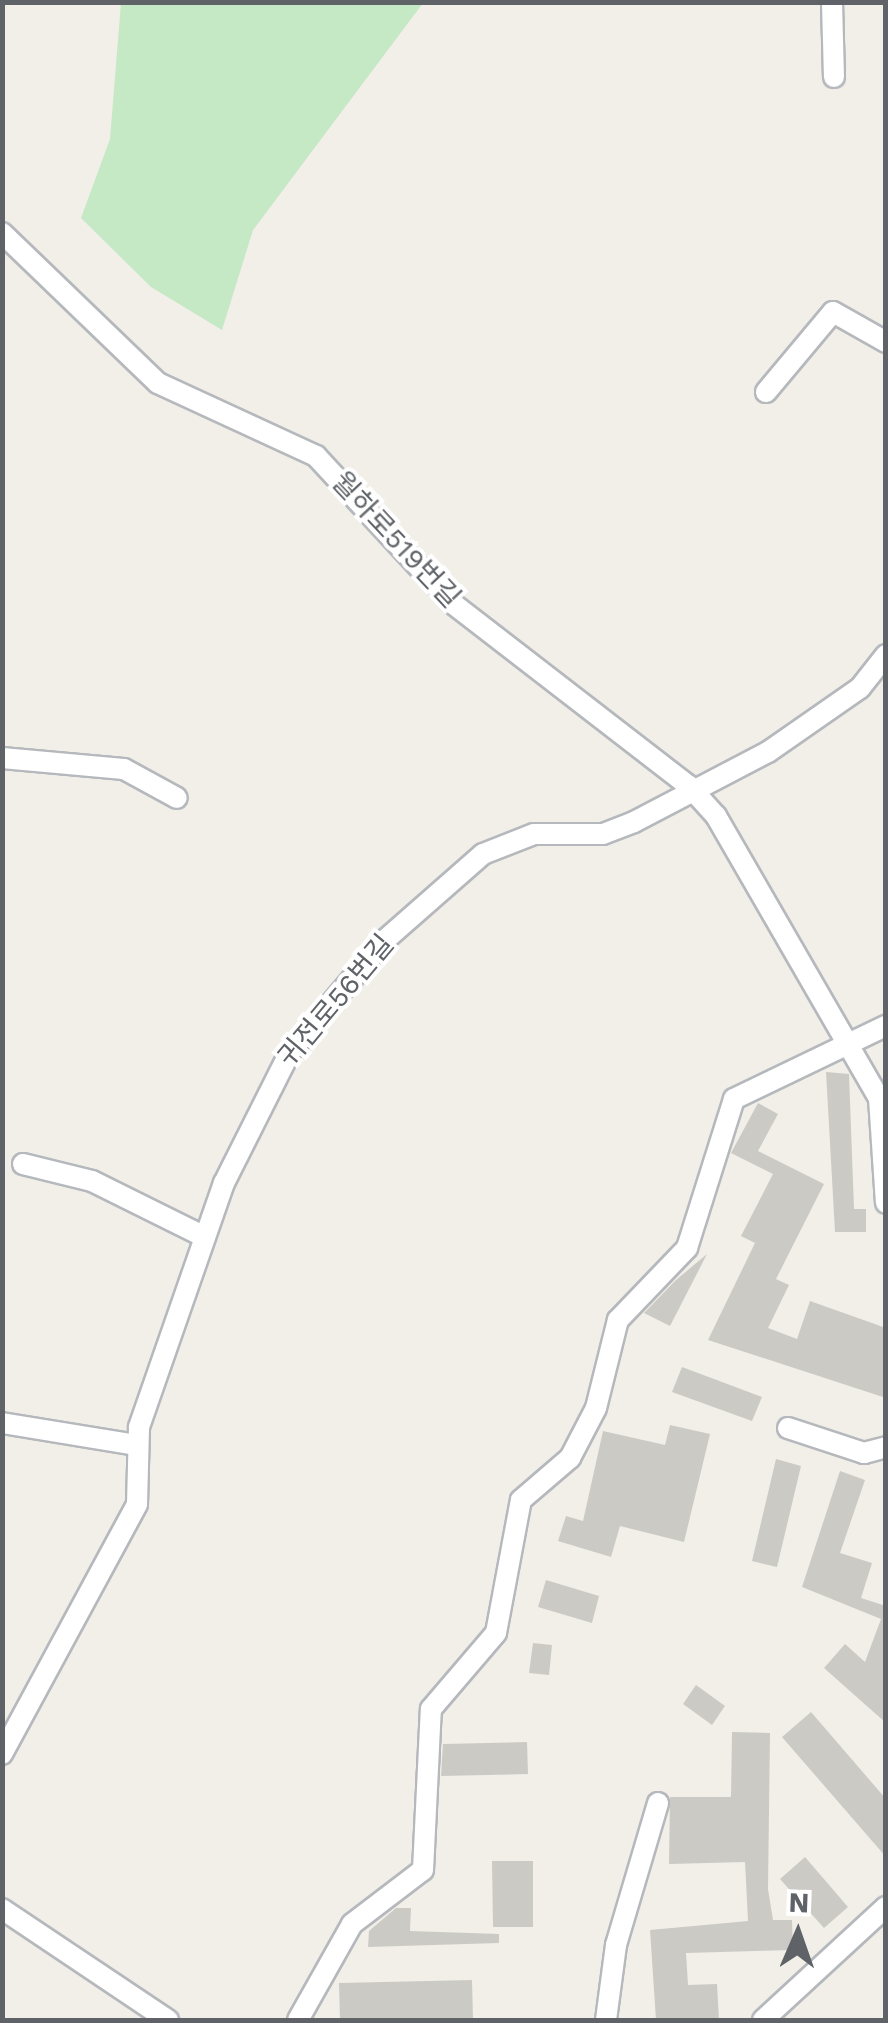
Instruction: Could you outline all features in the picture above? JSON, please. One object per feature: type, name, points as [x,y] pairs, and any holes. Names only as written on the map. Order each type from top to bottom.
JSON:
[{"type":"lane","points":[[832,2],[834,77]]},
{"type":"lane","name":"월하로519번길","points":[[2,233],[158,383],[316,456],[452,603],[689,786],[724,828],[843,1046],[879,1098],[886,1203]]},
{"type":"lane","points":[[766,392],[833,312],[886,342]]},
{"type":"lane","name":"귀전로56번길","points":[[2,1754],[137,1504],[136,1446],[205,1237],[249,1122],[290,1052],[428,896],[506,841],[603,834],[689,786],[768,752],[860,688],[886,655]]},
{"type":"lane","points":[[2,758],[124,769],[177,798]]},
{"type":"lane","points":[[298,2020],[352,1924],[424,1870],[432,1709],[496,1634],[521,1500],[570,1458],[596,1408],[618,1320],[687,1248],[734,1098],[886,1026]]},
{"type":"lane","points":[[23,1164],[92,1181],[205,1237]]},
{"type":"lane","points":[[2,1423],[136,1446]]},
{"type":"lane","points":[[788,1428],[864,1453],[886,1447]]},
{"type":"lane","points":[[606,2020],[616,1946],[658,1803]]},
{"type":"lane","points":[[763,2020],[886,1907]]},
{"type":"lane","points":[[2,1909],[168,2020]]},
{"type":"green space","points":[[121,3],[423,3],[253,230],[222,330],[151,287],[81,218],[110,139]]},
{"type":"building","points":[[826,1072],[849,1074],[854,1209],[866,1209],[866,1232],[835,1232]]},
{"type":"building","points":[[758,1103],[778,1114],[758,1151],[824,1184],[776,1279],[789,1285],[768,1328],[797,1339],[810,1301],[886,1328],[886,1398],[708,1340],[755,1243],[741,1236],[773,1174],[731,1153]]},
{"type":"building","points":[[707,1254],[670,1326],[644,1313],[676,1280]]},
{"type":"building","points":[[682,1367],[762,1397],[752,1421],[672,1392]]},
{"type":"building","points":[[670,1425],[710,1434],[684,1542],[620,1526],[611,1557],[558,1541],[566,1516],[583,1521],[603,1431],[665,1445]]},
{"type":"building","points":[[776,1459],[801,1466],[777,1567],[752,1561]]},
{"type":"building","points":[[840,1471],[865,1480],[840,1553],[872,1563],[861,1598],[886,1606],[886,1723],[824,1668],[845,1644],[865,1662],[881,1619],[802,1587]]},
{"type":"building","points":[[546,1580],[599,1596],[592,1623],[538,1607]]},
{"type":"building","points":[[533,1643],[552,1645],[549,1675],[529,1673]]},
{"type":"building","points":[[696,1685],[725,1706],[712,1725],[683,1704]]},
{"type":"building","points":[[811,1712],[886,1799],[886,1857],[782,1737]]},
{"type":"building","points":[[732,1732],[770,1733],[768,1889],[773,1920],[792,1920],[793,1950],[686,1953],[688,1985],[717,1984],[719,2020],[656,2020],[650,1930],[748,1921],[745,1862],[669,1864],[670,1797],[731,1797]]},
{"type":"building","points":[[527,1742],[528,1774],[441,1776],[443,1744]]},
{"type":"building","points":[[805,1857],[848,1907],[824,1928],[780,1879]]},
{"type":"building","points":[[492,1861],[533,1861],[533,1927],[493,1927]]},
{"type":"building","points":[[396,1908],[411,1908],[410,1931],[499,1934],[499,1943],[368,1947],[369,1931]]},
{"type":"building","points":[[472,1980],[473,2020],[340,2020],[339,1983]]}]
